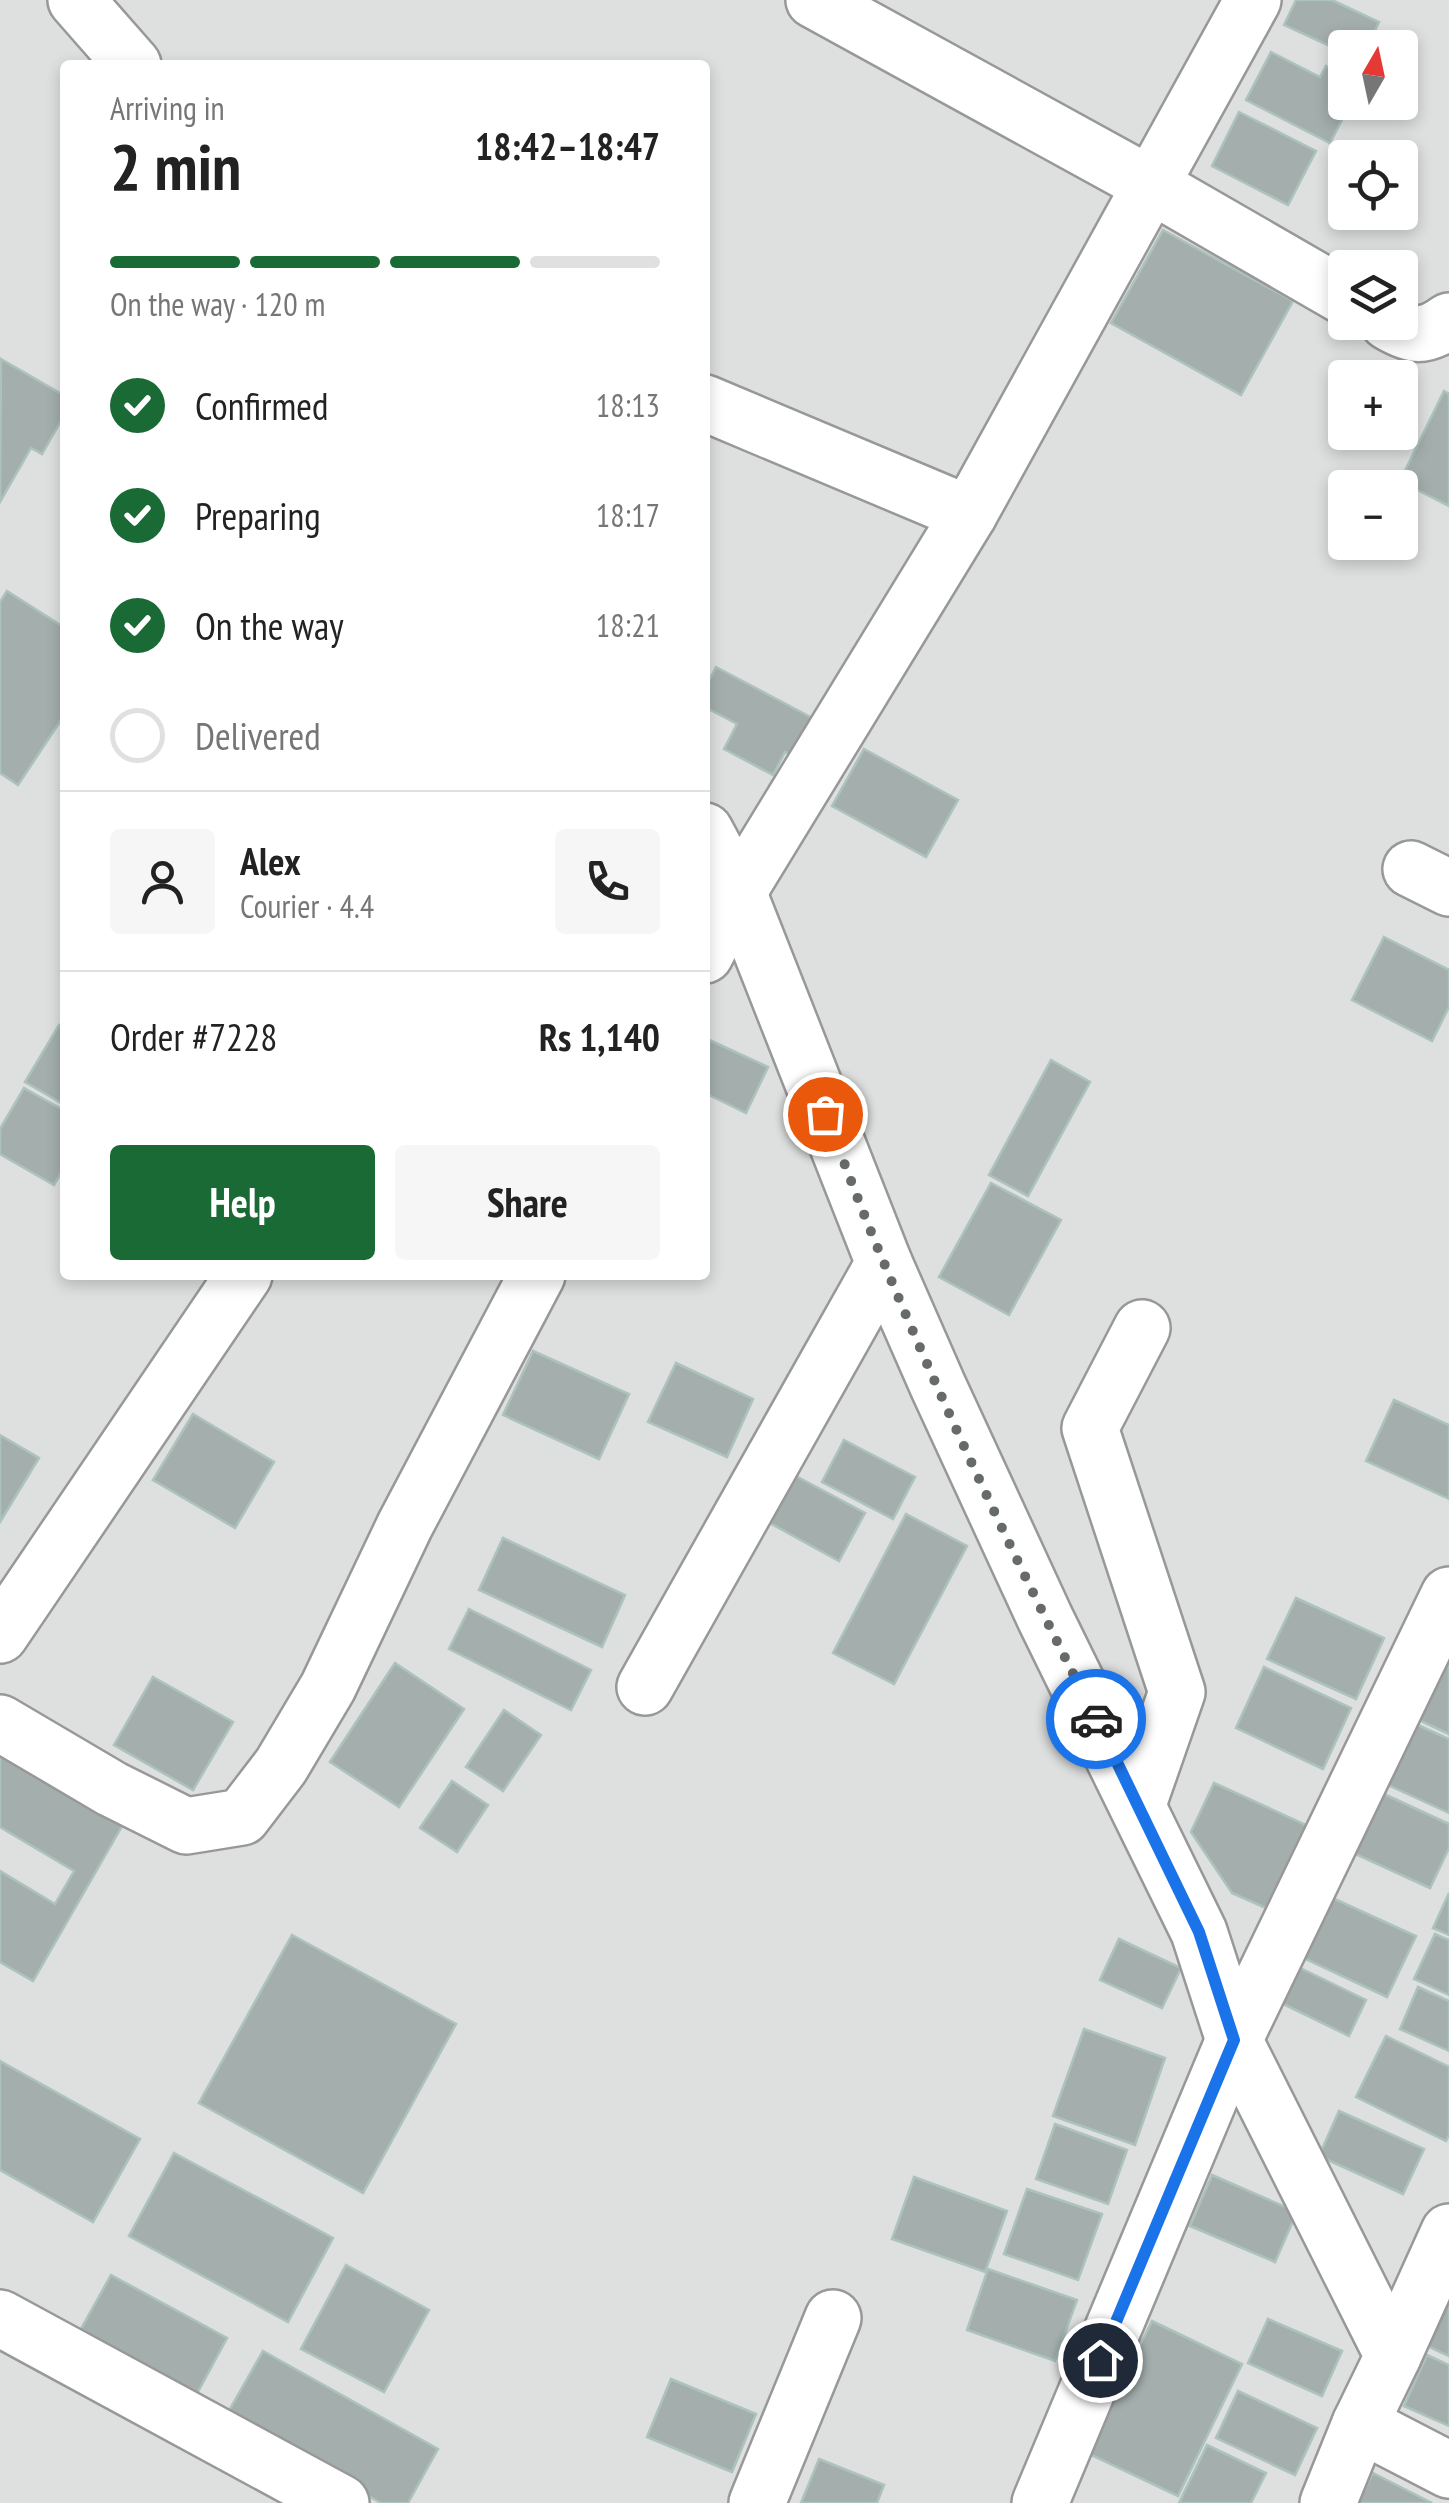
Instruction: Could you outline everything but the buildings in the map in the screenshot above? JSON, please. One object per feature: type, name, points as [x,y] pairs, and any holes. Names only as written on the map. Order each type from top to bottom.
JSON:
[{"type":"street","points":[[76,0],[129,60]]},
{"type":"street","points":[[814,0],[1328,287]]},
{"type":"street","points":[[710,945],[738,892],[969,514],[1253,0]]},
{"type":"street","points":[[1418,334],[1434,331],[1449,320]]},
{"type":"street","points":[[710,405],[969,514]]},
{"type":"street","points":[[710,840],[738,892],[884,1262],[1045,1618],[1199,1932],[1234,2040],[1393,2356]]},
{"type":"street","points":[[646,1686],[884,1262]]},
{"type":"street","points":[[0,1635],[241,1280]]},
{"type":"street","points":[[0,1723],[186,1826],[242,1817],[281,1766],[328,1687],[406,1526],[534,1280]]},
{"type":"street","points":[[1138,1804],[1177,1692],[1090,1428],[1142,1328]]},
{"type":"street","points":[[1040,2503],[1234,2040],[1449,1594]]},
{"type":"street","points":[[1328,2503],[1449,2232]]},
{"type":"street","points":[[0,2318],[341,2503]]},
{"type":"street","points":[[756,2503],[832,2318]]},
{"type":"street","points":[[1360,2424],[1449,2470]]},
{"type":"shaded area","points":[[0,0],[1449,0],[1449,2503],[0,2503]]},
{"type":"way so far","points":[[825,1114],[938,1386],[1096,1719]]},
{"type":"route","points":[[1096,1719],[1199,1932],[1234,2040],[1100,2360]]}]
